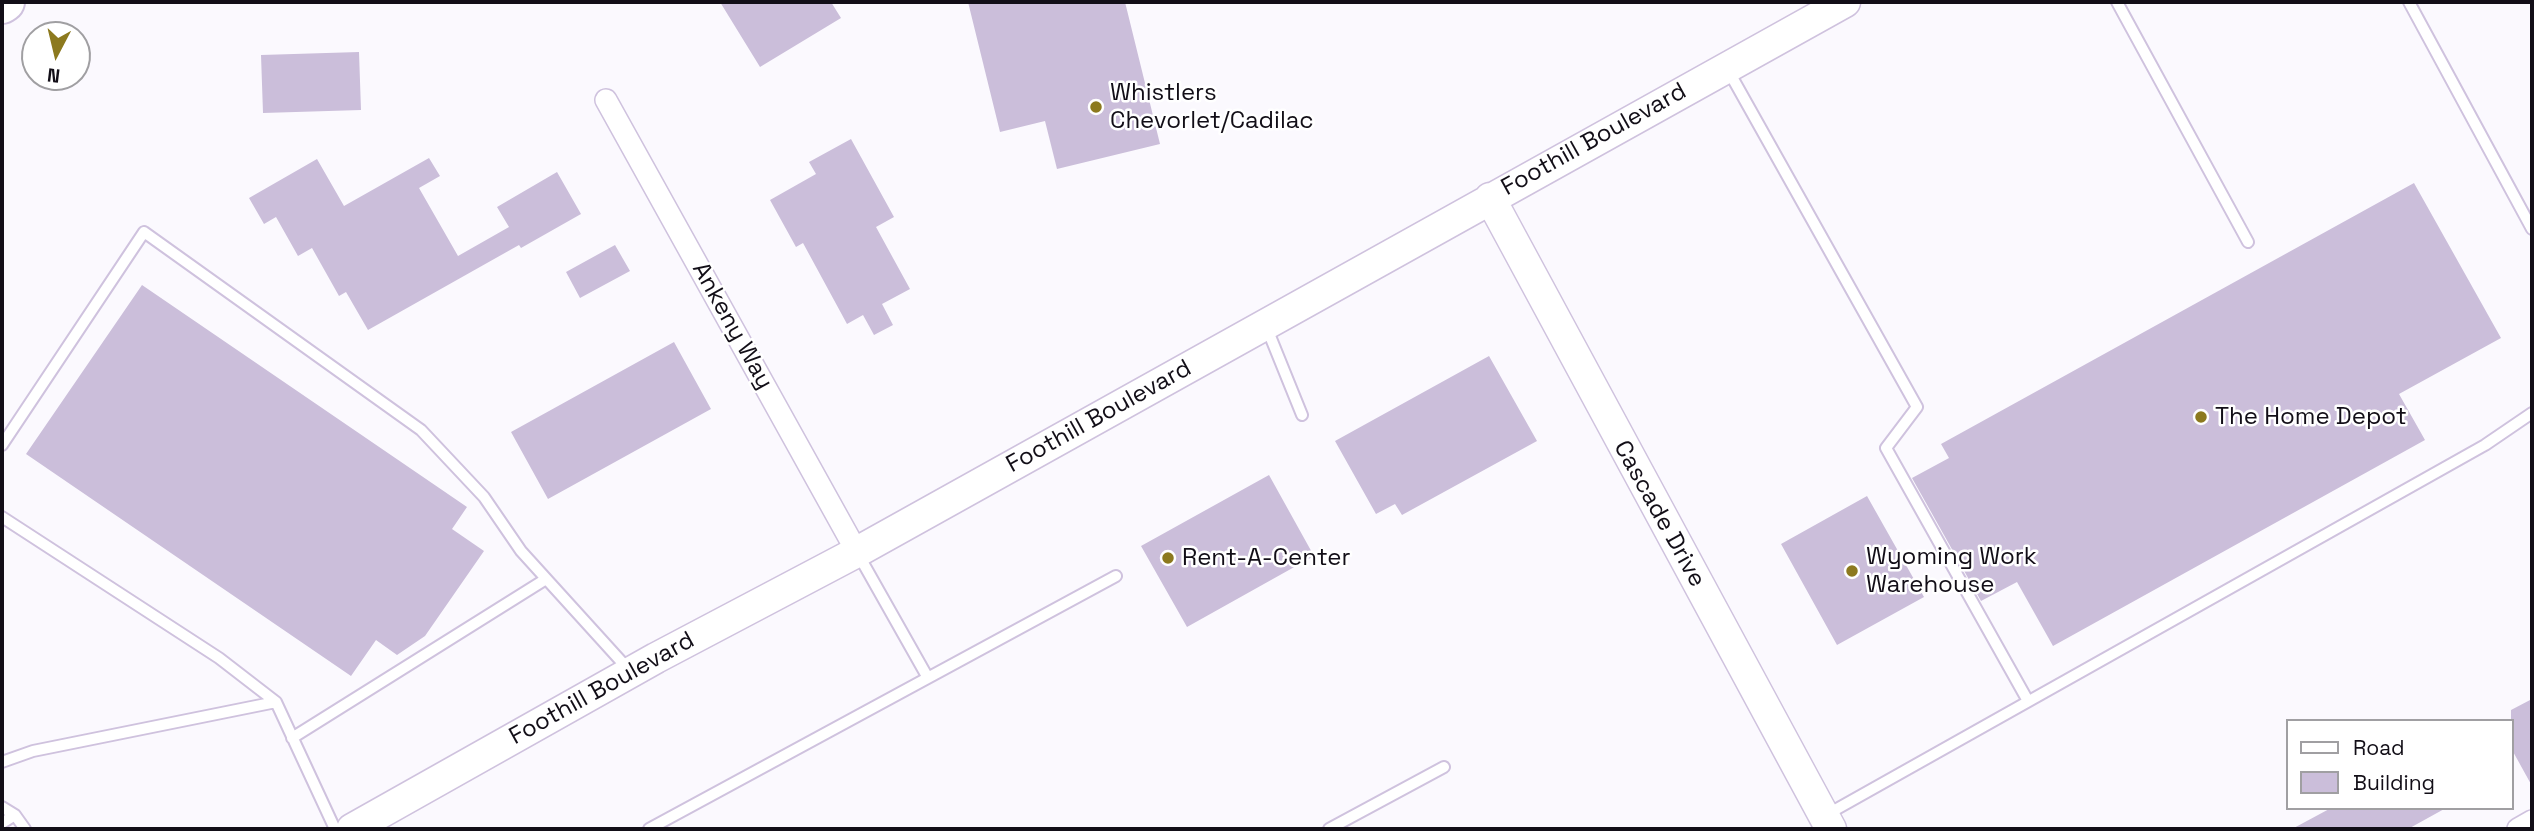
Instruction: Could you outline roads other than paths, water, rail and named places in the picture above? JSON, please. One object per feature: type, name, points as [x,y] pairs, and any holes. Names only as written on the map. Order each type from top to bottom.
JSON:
[{"type":"street","name":"Foothill Boulevard","points":[[350,829],[631,672],[857,552],[1845,2]]},
{"type":"street","name":"Ankeny Way","points":[[606,100],[857,552]]},
{"type":"street","name":"Cascade Drive","points":[[1490,198],[1827,823]]},
{"type":"street","points":[[2518,829],[2532,821]]},
{"type":"lane","points":[[2117,2],[2248,242]]},
{"type":"lane","points":[[2409,2],[2532,229]]},
{"type":"lane","points":[[1726,67],[1917,407],[1886,448],[2028,701]]},
{"type":"lane","points":[[2,445],[144,232],[421,430],[484,497],[521,551],[631,672]]},
{"type":"lane","points":[[1265,324],[1302,415]]},
{"type":"lane","points":[[1827,823],[2028,701],[2485,445],[2532,413]]},
{"type":"lane","points":[[2,517],[219,658],[276,702],[292,738],[350,829]]},
{"type":"lane","points":[[857,552],[928,678]]},
{"type":"lane","points":[[649,829],[1116,576]]},
{"type":"lane","points":[[292,738],[546,579]]},
{"type":"lane","points":[[2,762],[33,751],[276,702]]},
{"type":"lane","points":[[1329,829],[1444,767]]},
{"type":"lane","points":[[2,807],[15,815],[25,829]]},
{"type":"lane","points":[[2,823],[15,815]]},
{"type":"place","name":"Whistlers Chevorlet/Cadilac","points":[[1096,107]]},
{"type":"place","name":"The Home Depot","points":[[2201,417]]},
{"type":"place","name":"Rent-A-Center","points":[[1168,558]]},
{"type":"place","name":"Wyoming Work Warehouse","points":[[1852,571]]}]
